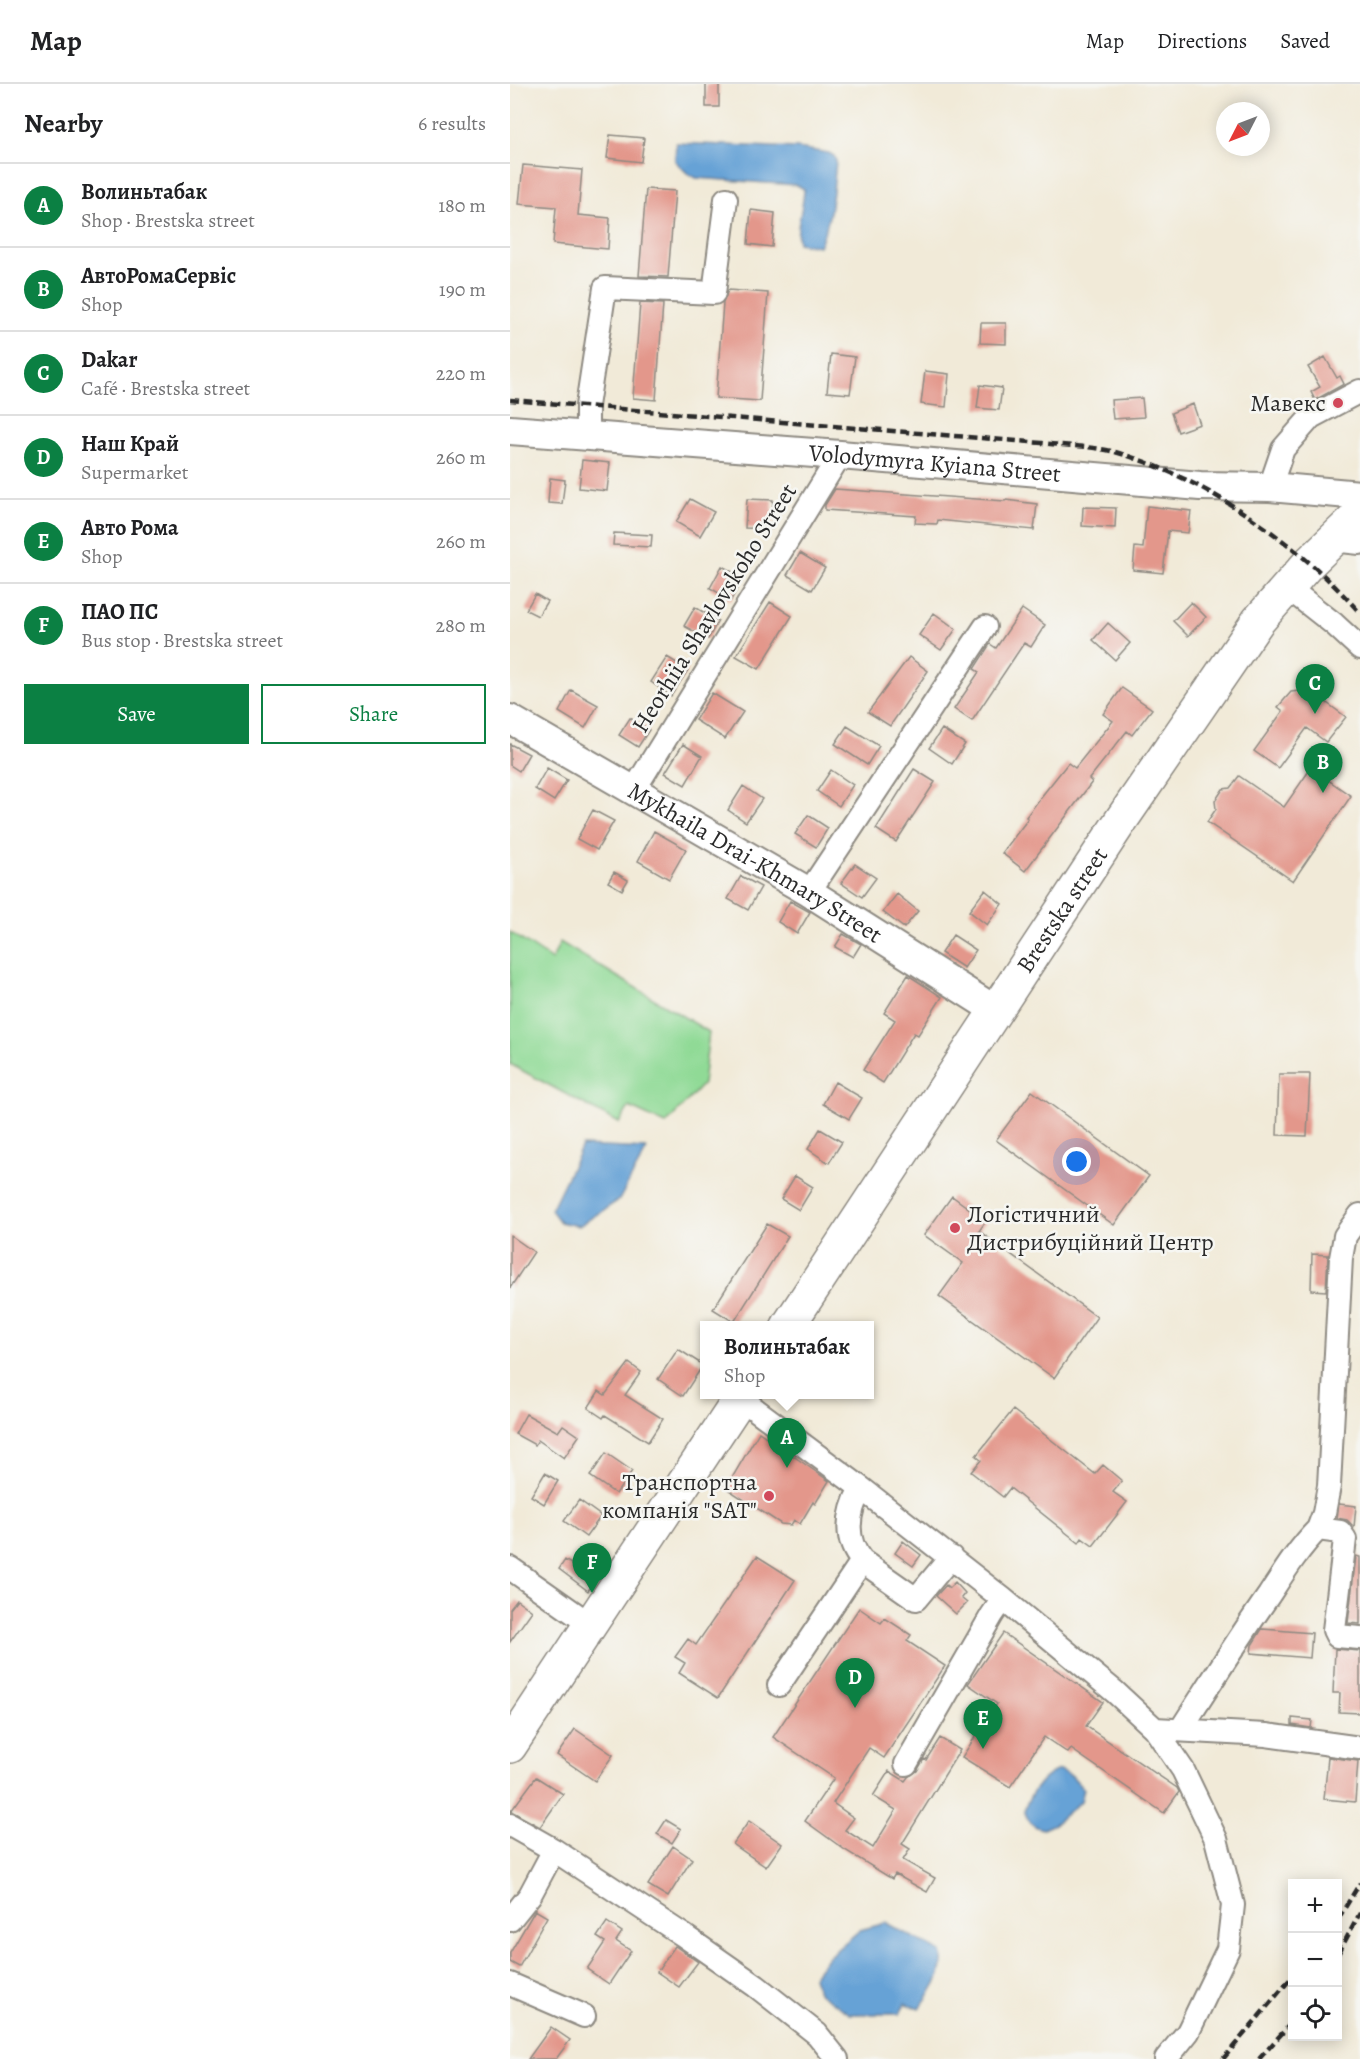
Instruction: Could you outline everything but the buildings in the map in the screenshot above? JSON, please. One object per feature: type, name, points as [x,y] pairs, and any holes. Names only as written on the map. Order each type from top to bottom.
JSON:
[{"type":"highway","name":"Brestska street","points":[[791,1321],[995,1010],[1258,621],[1287,587],[1346,542],[1360,514]]},
{"type":"highway","points":[[510,1746],[739,1399]]},
{"type":"main road","name":"Volodymyra Kyiana Street","points":[[510,430],[1200,486],[1270,487],[1360,495]]},
{"type":"main road","name":"Mykhaila Drai-Khmary Street","points":[[510,719],[809,892],[995,1010]]},
{"type":"street","points":[[586,435],[587,406],[605,288],[714,293],[726,199]]},
{"type":"street","points":[[1270,487],[1283,449],[1311,417],[1360,391]]},
{"type":"street","name":"Heorhiia Shavlovskoho Street","points":[[634,790],[840,455]]},
{"type":"street","points":[[1287,587],[1335,624],[1360,648]]},
{"type":"street","points":[[809,892],[985,627]]},
{"type":"street","points":[[1181,1730],[1276,1584],[1318,1529],[1324,1513],[1329,1486],[1341,1258],[1345,1236],[1359,1220]]},
{"type":"street","points":[[745,1399],[951,1557],[1115,1692],[1149,1723],[1183,1770],[1216,1839],[1233,1905],[1228,1949],[1188,2032],[1166,2059]]},
{"type":"street","points":[[861,1488],[849,1519],[850,1536],[857,1555],[862,1561],[916,1599],[951,1557]]},
{"type":"street","points":[[1318,1529],[1340,1532],[1345,1539],[1334,1630],[1337,1636],[1360,1638]]},
{"type":"street","points":[[779,1684],[862,1561]]},
{"type":"street","points":[[510,1568],[591,1625]]},
{"type":"street","points":[[906,1764],[1003,1599]]},
{"type":"street","points":[[1149,1723],[1181,1730],[1266,1735],[1360,1748]]},
{"type":"street","points":[[510,1825],[554,1850],[756,1986],[817,2034],[837,2059]]},
{"type":"street","points":[[510,1920],[530,1895],[554,1850]]},
{"type":"street","points":[[510,1984],[584,2016]]},
{"type":"green space","points":[[510,932],[552,960],[560,942],[709,1032],[703,1084],[666,1124],[629,1107],[619,1123],[510,1064]]},
{"type":"water","points":[[676,143],[797,148],[829,153],[834,156],[836,161],[831,205],[827,226],[819,246],[798,243],[804,189],[797,185],[696,178],[675,161]]},
{"type":"water","points":[[582,1146],[647,1149],[619,1200],[579,1226],[560,1222],[551,1210]]},
{"type":"water","points":[[1059,1770],[1071,1775],[1084,1789],[1081,1801],[1054,1824],[1043,1829],[1039,1828],[1030,1822],[1024,1810],[1037,1786],[1047,1776]]},
{"type":"water","points":[[886,1923],[941,1952],[940,1975],[919,2009],[905,2003],[900,2014],[850,2014],[818,1992],[813,1977],[828,1957],[860,1930]]},
{"type":"railway","points":[[510,400],[1042,443],[1115,452],[1149,463],[1182,478],[1248,516],[1309,562],[1360,613]]},
{"type":"railway","points":[[1342,1912],[1360,1883]]},
{"type":"railway","points":[[1342,1947],[1360,1913]]},
{"type":"railway","points":[[1223,2059],[1288,1982]]},
{"type":"railway","points":[[1259,2059],[1288,2026]]},
{"type":"place","name":"Мавекс","points":[[1338,403]]},
{"type":"place","name":"Dakar","points":[[1315,714]]},
{"type":"place","name":"АвтоРомаСервіс","points":[[1323,793]]},
{"type":"place","name":"Логістичний Дистрибуційний Центр","points":[[955,1228]]},
{"type":"place","name":"Волиньтабак","points":[[787,1468]]},
{"type":"place","name":"Транспортна компанія \"SAT\"","points":[[769,1496]]},
{"type":"place","name":"ПАО ПС","points":[[592,1593]]},
{"type":"place","name":"Наш Край","points":[[855,1708]]},
{"type":"place","name":"Авто Рома","points":[[983,1749]]}]
